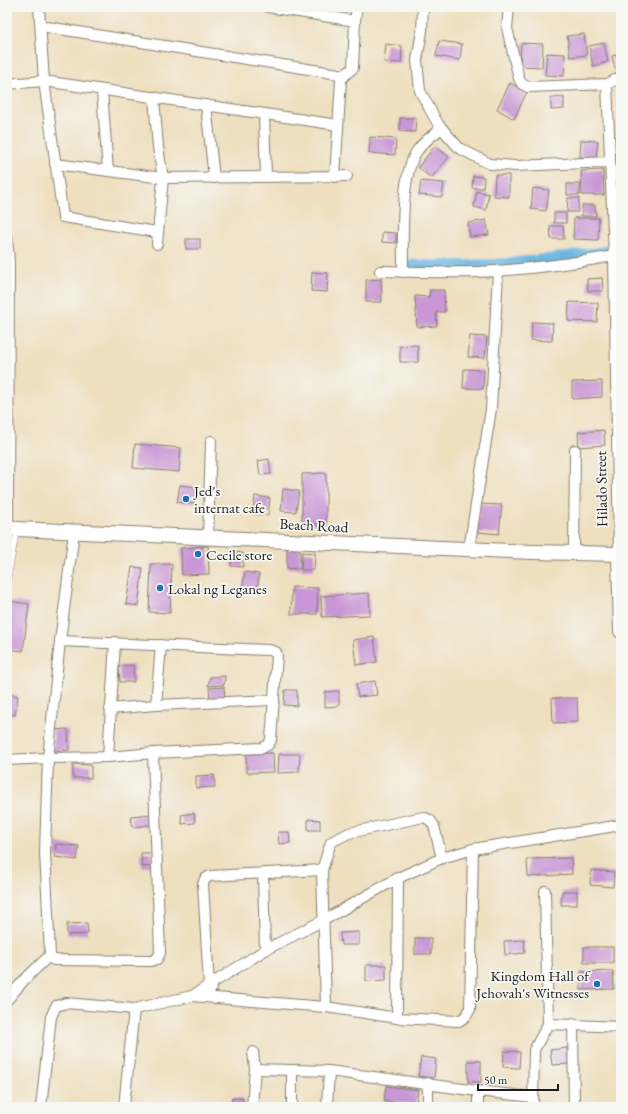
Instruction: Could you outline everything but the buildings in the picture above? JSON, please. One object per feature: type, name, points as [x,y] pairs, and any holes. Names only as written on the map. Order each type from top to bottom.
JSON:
[{"type":"main road","name":"Beach Road","points":[[11,527],[74,532],[208,538],[533,552],[619,554]]},
{"type":"main road","name":"Hilado Street","points":[[619,554],[621,631]]},
{"type":"street","points":[[39,7],[44,81],[63,217],[157,232]]},
{"type":"street","points":[[268,7],[355,20]]},
{"type":"street","points":[[335,177],[341,80],[353,68],[357,7]]},
{"type":"street","points":[[423,7],[422,30],[417,60],[420,91],[442,128],[459,148],[490,164],[515,166],[610,162]]},
{"type":"street","points":[[509,7],[507,28],[519,79],[522,84],[528,87],[607,84],[621,77]]},
{"type":"street","points":[[41,26],[345,75]]},
{"type":"street","points":[[7,84],[44,81],[102,91],[154,97],[338,125]]},
{"type":"street","name":"Hilado Street","points":[[607,84],[618,347],[619,554]]},
{"type":"street","points":[[102,91],[108,171]]},
{"type":"street","points":[[154,97],[158,147],[163,178],[157,244]]},
{"type":"street","points":[[206,106],[214,178]]},
{"type":"street","points":[[264,114],[266,177]]},
{"type":"street","points":[[403,272],[404,197],[410,166],[416,152],[429,137],[442,128]]},
{"type":"street","points":[[55,164],[163,178],[347,176]]},
{"type":"street","points":[[7,238],[11,527]]},
{"type":"street","points":[[380,271],[452,273],[498,271],[614,256]]},
{"type":"street","points":[[469,549],[491,409],[498,271]]},
{"type":"street","points":[[208,538],[211,440]]},
{"type":"street","points":[[574,552],[575,450]]},
{"type":"street","points":[[74,532],[60,641],[48,758],[45,852],[50,955],[54,960],[151,961],[157,959],[160,953],[153,752]]},
{"type":"street","points":[[7,760],[108,757],[153,752],[262,748],[268,745],[271,740],[276,652],[269,650],[115,642],[60,641]]},
{"type":"street","points":[[108,757],[115,642]]},
{"type":"street","points":[[156,705],[161,645]]},
{"type":"street","points":[[110,710],[156,705],[274,700]]},
{"type":"street","points":[[326,1007],[322,870],[331,842],[348,833],[423,817],[430,820],[434,826],[442,858]]},
{"type":"street","points":[[192,996],[265,950],[324,920],[398,878],[442,858],[473,849],[621,825]]},
{"type":"street","points":[[41,1107],[51,1017],[56,1006],[66,1003],[134,1010],[192,996],[326,1007],[397,1018],[459,1021],[466,1016],[470,1009],[473,849]]},
{"type":"street","points":[[216,998],[209,985],[203,884],[205,879],[210,876],[322,870]]},
{"type":"street","points":[[263,872],[265,950]]},
{"type":"street","points":[[397,1018],[398,878]]},
{"type":"street","points":[[254,1069],[329,1071],[428,1083],[533,1102],[534,1050],[548,1024],[545,891]]},
{"type":"street","points":[[7,1000],[24,980],[50,955]]},
{"type":"street","points":[[124,1107],[134,1010]]},
{"type":"street","points":[[548,1024],[621,1027]]},
{"type":"street","points":[[573,1024],[574,1107]]},
{"type":"street","points":[[252,1107],[254,1069],[253,1052]]},
{"type":"street","points":[[292,1070],[292,1107]]},
{"type":"street","points":[[327,1107],[329,1071]]},
{"type":"street","points":[[428,1083],[428,1107]]},
{"type":"street","points":[[478,1091],[478,1107]]},
{"type":"lane","points":[[7,583],[11,527]]},
{"type":"waterway","points":[[407,265],[487,265],[554,259],[608,251]]},
{"type":"place","name":"Jed's internat cafe","points":[[186,499]]},
{"type":"place","name":"Cecile store","points":[[198,554]]},
{"type":"place","name":"Lokal ng Leganes","points":[[160,588]]},
{"type":"place","name":"Kingdom Hall of Jehovah's Witnesses","points":[[597,984]]}]
